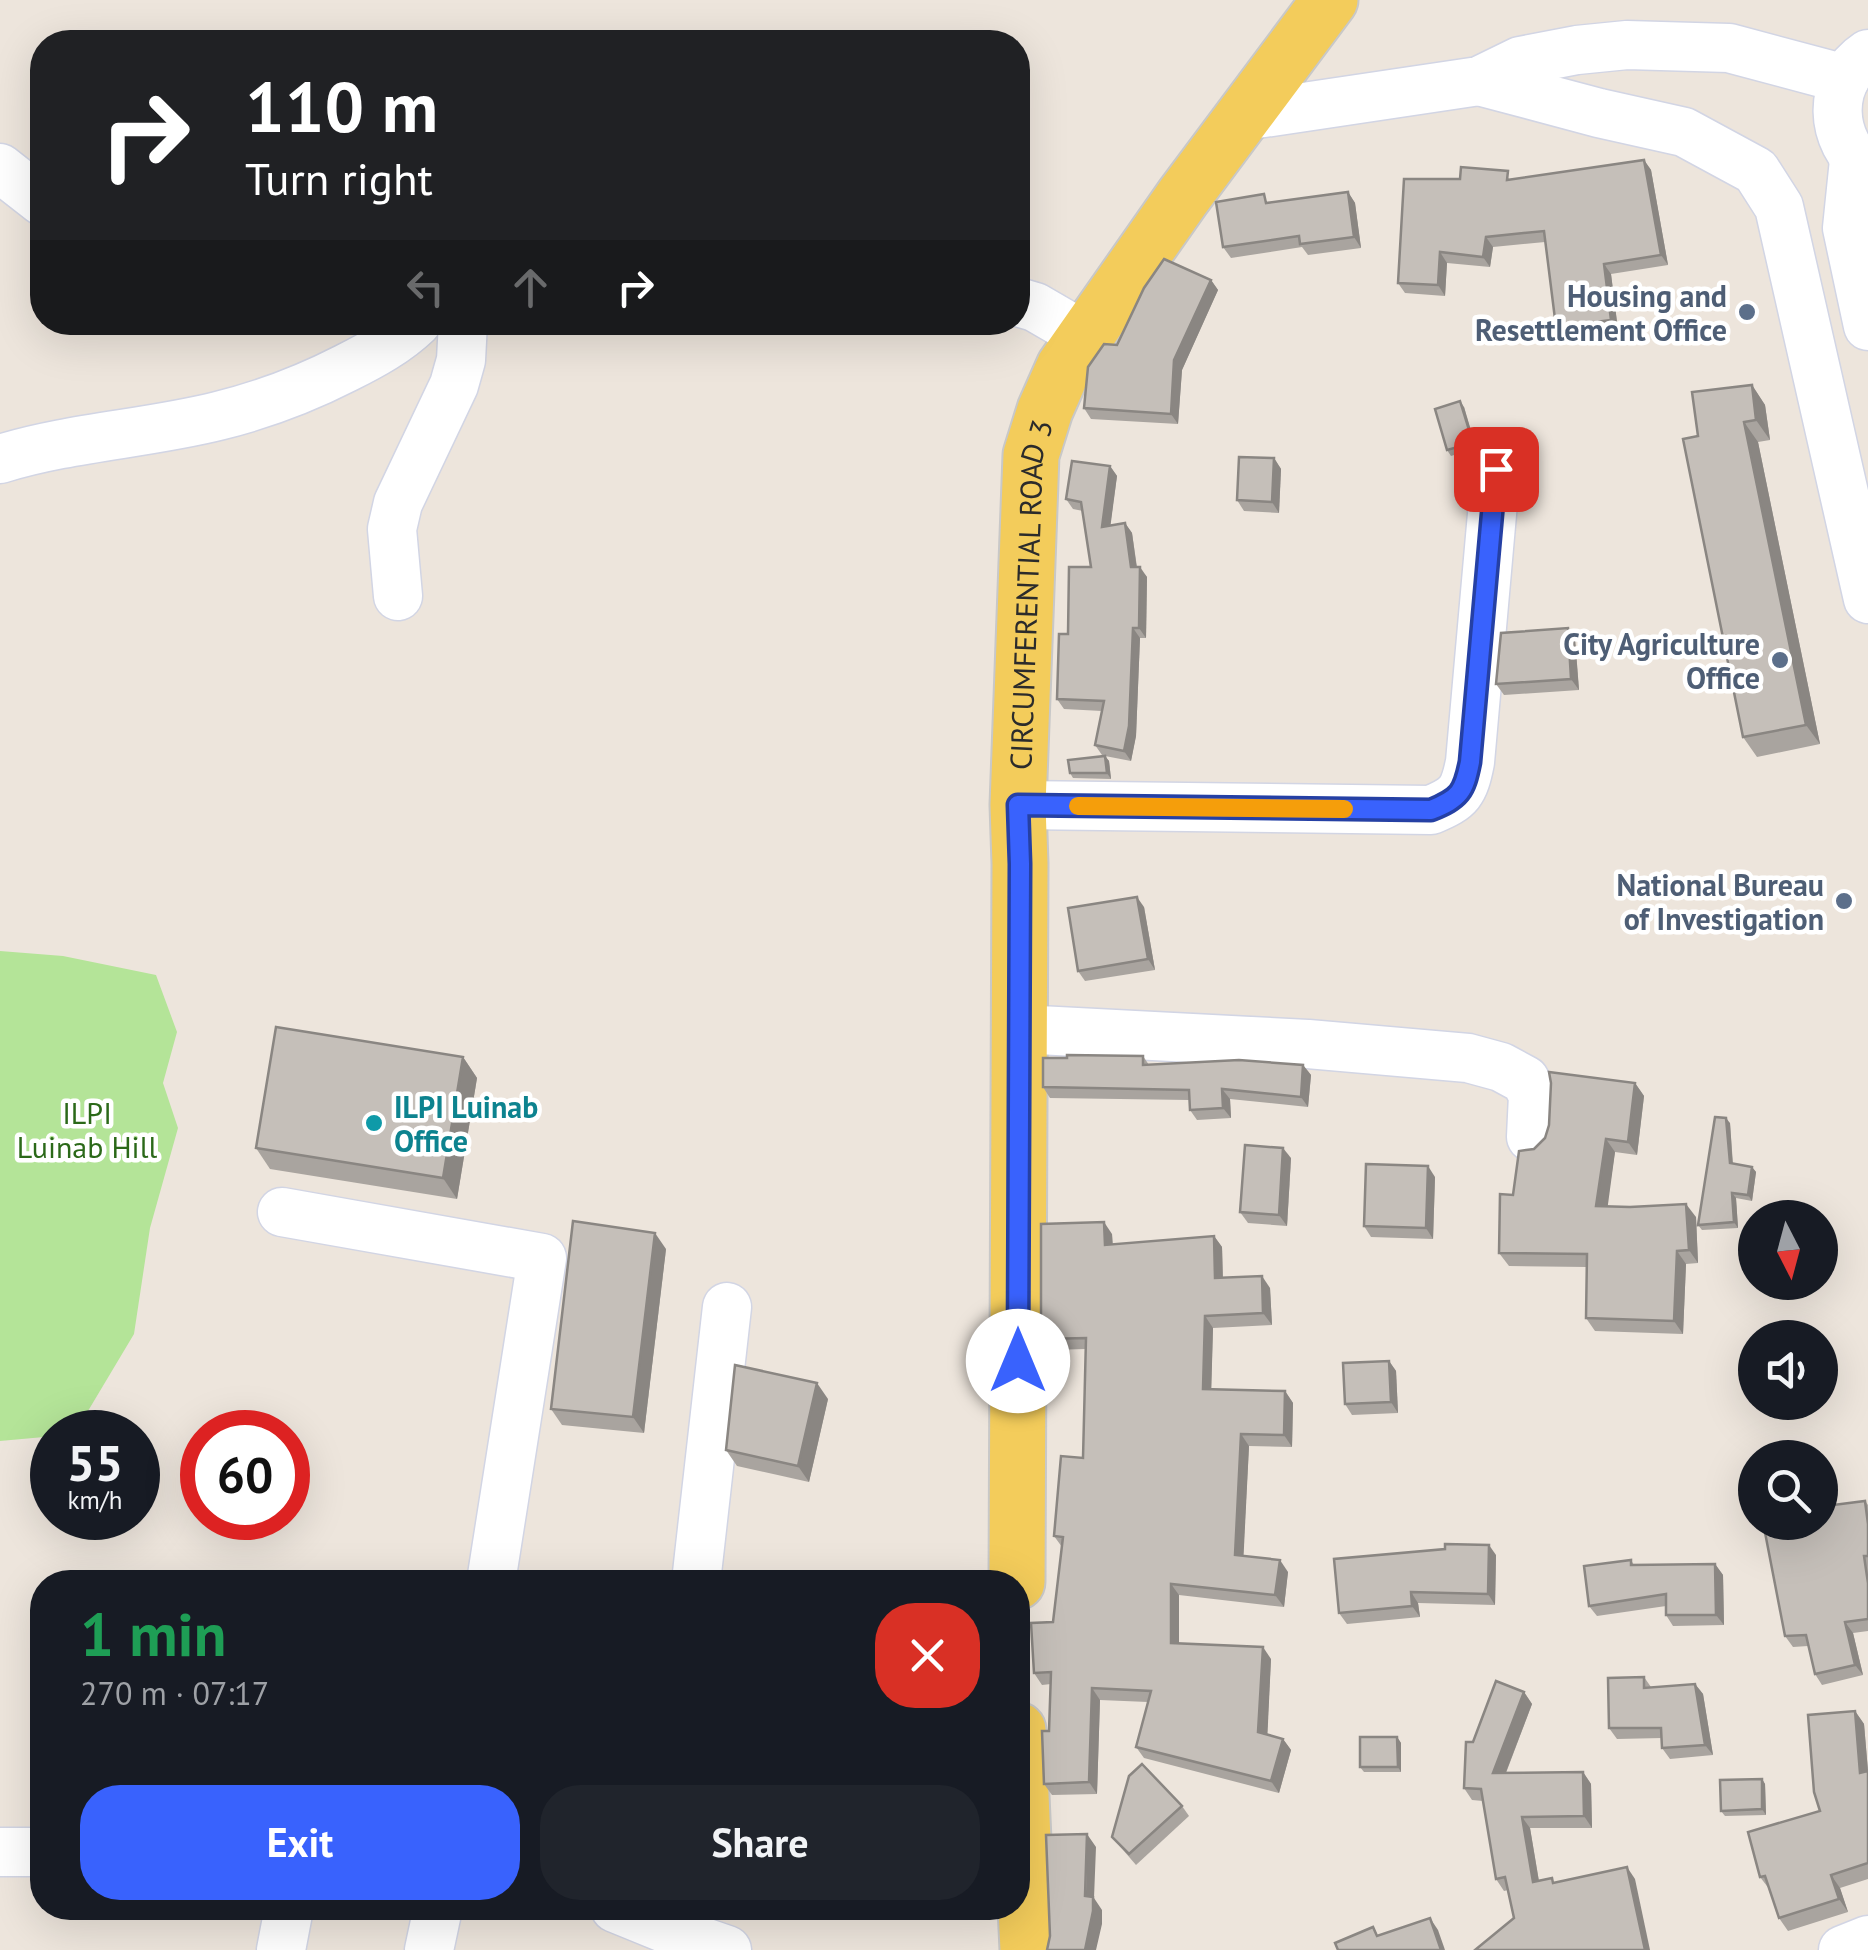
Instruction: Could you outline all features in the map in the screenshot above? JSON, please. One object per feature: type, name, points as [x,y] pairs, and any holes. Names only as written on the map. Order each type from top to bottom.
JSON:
[{"type":"main road","name":"CIRCUMFERENTIAL ROAD 3","points":[[1018,1570],[1018,805],[1031,455],[1044,410],[1064,367],[1330,0]]},
{"type":"main road","points":[[1027,1920],[1028,1950]]},
{"type":"street","points":[[1244,116],[1479,82],[1520,61],[1577,50],[1627,46],[1729,48],[1856,66],[1837,106],[1840,134],[1861,165],[1858,221],[1866,304]]},
{"type":"street","points":[[1479,82],[1684,132],[1756,171],[1779,207],[1868,599]]},
{"type":"street","points":[[0,168],[30,192]]},
{"type":"street","points":[[1030,305],[1085,336]]},
{"type":"street","points":[[0,459],[215,417],[270,402],[386,348],[402,335]]},
{"type":"street","points":[[398,596],[392,529],[398,503],[454,385],[462,335]]},
{"type":"street","points":[[1018,805],[1431,810],[1454,800],[1465,784],[1470,762],[1496,469]]},
{"type":"street","points":[[1019,1029],[1308,1044],[1468,1058],[1501,1067],[1525,1080],[1533,1095],[1531,1137]]},
{"type":"street","points":[[282,1212],[542,1258],[493,1570]]},
{"type":"street","points":[[697,1570],[728,1307]]},
{"type":"street","points":[[0,1852],[30,1852]]},
{"type":"street","points":[[281,1950],[286,1920]]},
{"type":"street","points":[[429,1950],[435,1920]]},
{"type":"street","points":[[672,1920],[727,1950]]},
{"type":"street","points":[[1843,1950],[1868,1940]]},
{"type":"green space","name":"ILPI Luinab Hill","points":[[0,951],[63,956],[156,975],[177,1032],[163,1083],[178,1128],[150,1228],[134,1334],[89,1410],[30,1410],[30,1438],[0,1441]]},
{"type":"building","points":[[1644,160],[1661,255],[1604,264],[1611,320],[1556,327],[1544,231],[1486,237],[1483,257],[1440,252],[1438,285],[1398,283],[1404,179],[1460,179],[1461,167],[1508,171],[1507,180]]},
{"type":"building","points":[[1348,192],[1354,237],[1300,244],[1299,236],[1223,247],[1216,202],[1264,194],[1266,203]]},
{"type":"building","points":[[1164,259],[1211,280],[1174,360],[1171,414],[1084,408],[1088,367],[1104,344],[1117,345],[1144,288]]},
{"type":"building","points":[[1752,385],[1756,420],[1744,422],[1806,725],[1743,737],[1683,439],[1698,436],[1692,392]]},
{"type":"building","points":[[1460,401],[1473,443],[1447,450],[1435,409]]},
{"type":"building","points":[[1239,457],[1274,458],[1272,502],[1237,500]]},
{"type":"building","points":[[1072,461],[1110,466],[1102,527],[1125,523],[1131,567],[1140,567],[1139,628],[1133,628],[1129,726],[1124,751],[1095,745],[1104,701],[1057,699],[1059,634],[1068,634],[1069,567],[1091,567],[1081,502],[1066,499]]},
{"type":"building","points":[[1568,628],[1571,679],[1496,684],[1501,633]]},
{"type":"building","points":[[1105,756],[1107,773],[1070,773],[1068,760]]},
{"type":"building","points":[[1137,897],[1148,959],[1078,971],[1068,908]]},
{"type":"building","name":"ILPI Luinab Office","points":[[276,1027],[463,1057],[443,1178],[256,1148]]},
{"type":"building","points":[[1143,1056],[1143,1065],[1239,1060],[1303,1065],[1301,1097],[1222,1089],[1223,1108],[1190,1110],[1189,1090],[1043,1087],[1043,1058]]},
{"type":"building","points":[[1549,1072],[1635,1083],[1628,1142],[1606,1139],[1596,1206],[1686,1204],[1689,1250],[1677,1251],[1674,1321],[1586,1318],[1587,1254],[1499,1253],[1500,1194],[1513,1195],[1519,1151],[1534,1149],[1545,1138],[1549,1125]]},
{"type":"building","points":[[1715,1117],[1726,1118],[1730,1163],[1752,1167],[1748,1195],[1732,1193],[1734,1222],[1698,1225]]},
{"type":"building","points":[[1245,1145],[1283,1148],[1279,1215],[1240,1212]]},
{"type":"building","points":[[1366,1164],[1428,1166],[1426,1228],[1364,1226]]},
{"type":"building","points":[[573,1221],[655,1233],[633,1417],[551,1409]]},
{"type":"building","points":[[1104,1222],[1105,1245],[1214,1236],[1215,1278],[1262,1276],[1263,1313],[1205,1316],[1203,1389],[1285,1391],[1284,1435],[1241,1434],[1235,1555],[1280,1560],[1275,1595],[1171,1584],[1171,1643],[1263,1647],[1258,1732],[1283,1739],[1271,1781],[1136,1747],[1151,1691],[1092,1688],[1089,1782],[1044,1784],[1042,1731],[1049,1731],[1051,1672],[1034,1673],[1031,1623],[1053,1622],[1063,1537],[1054,1536],[1061,1456],[1083,1458],[1086,1338],[1041,1339],[1041,1224]]},
{"type":"building","points":[[1389,1361],[1391,1402],[1345,1404],[1343,1363]]},
{"type":"building","points":[[735,1365],[817,1383],[798,1466],[726,1450]]},
{"type":"building","points":[[1865,1501],[1868,1619],[1845,1622],[1855,1665],[1815,1674],[1806,1635],[1785,1636],[1766,1540],[1838,1540],[1838,1504]]},
{"type":"building","points":[[1445,1544],[1489,1545],[1488,1594],[1411,1592],[1412,1606],[1339,1613],[1334,1559],[1445,1549]]},
{"type":"building","points":[[1631,1560],[1631,1565],[1715,1564],[1716,1615],[1666,1615],[1666,1594],[1589,1606],[1584,1566]]},
{"type":"building","points":[[1644,1677],[1644,1688],[1695,1684],[1705,1745],[1662,1748],[1661,1728],[1609,1728],[1608,1678]]},
{"type":"building","points":[[1496,1681],[1524,1692],[1493,1773],[1583,1772],[1584,1816],[1522,1817],[1533,1882],[1552,1878],[1553,1883],[1627,1867],[1645,1950],[1475,1950],[1514,1918],[1505,1877],[1496,1879],[1481,1789],[1464,1788],[1466,1742],[1473,1742]]},
{"type":"building","points":[[1855,1711],[1860,1773],[1868,1771],[1868,1863],[1831,1875],[1839,1899],[1779,1918],[1765,1876],[1760,1877],[1748,1832],[1820,1811],[1814,1792],[1808,1715]]},
{"type":"building","points":[[1360,1737],[1397,1737],[1398,1767],[1360,1767]]},
{"type":"building","points":[[1142,1764],[1182,1806],[1129,1854],[1112,1837],[1129,1776]]},
{"type":"building","points":[[1762,1779],[1762,1809],[1721,1811],[1720,1780]]},
{"type":"building","points":[[1087,1834],[1085,1896],[1093,1897],[1093,1911],[1085,1950],[1047,1950],[1050,1936],[1046,1835]]},
{"type":"building","points":[[1430,1918],[1441,1950],[1338,1950],[1335,1943],[1373,1927],[1377,1936]]},
{"type":"slow traffic","points":[[1078,806],[1344,809]]},
{"type":"place","name":"Housing and Resettlement Office","points":[[1747,312]]},
{"type":"place","name":"City Agriculture Office","points":[[1780,660]]},
{"type":"place","name":"National Bureau of Investigation","points":[[1844,901]]},
{"type":"place","name":"ILPI Luinab Office","points":[[374,1123]]},
{"type":"route","points":[[1018,1361],[1018,805],[1431,810],[1454,800],[1465,784],[1470,762],[1496,469]]}]
